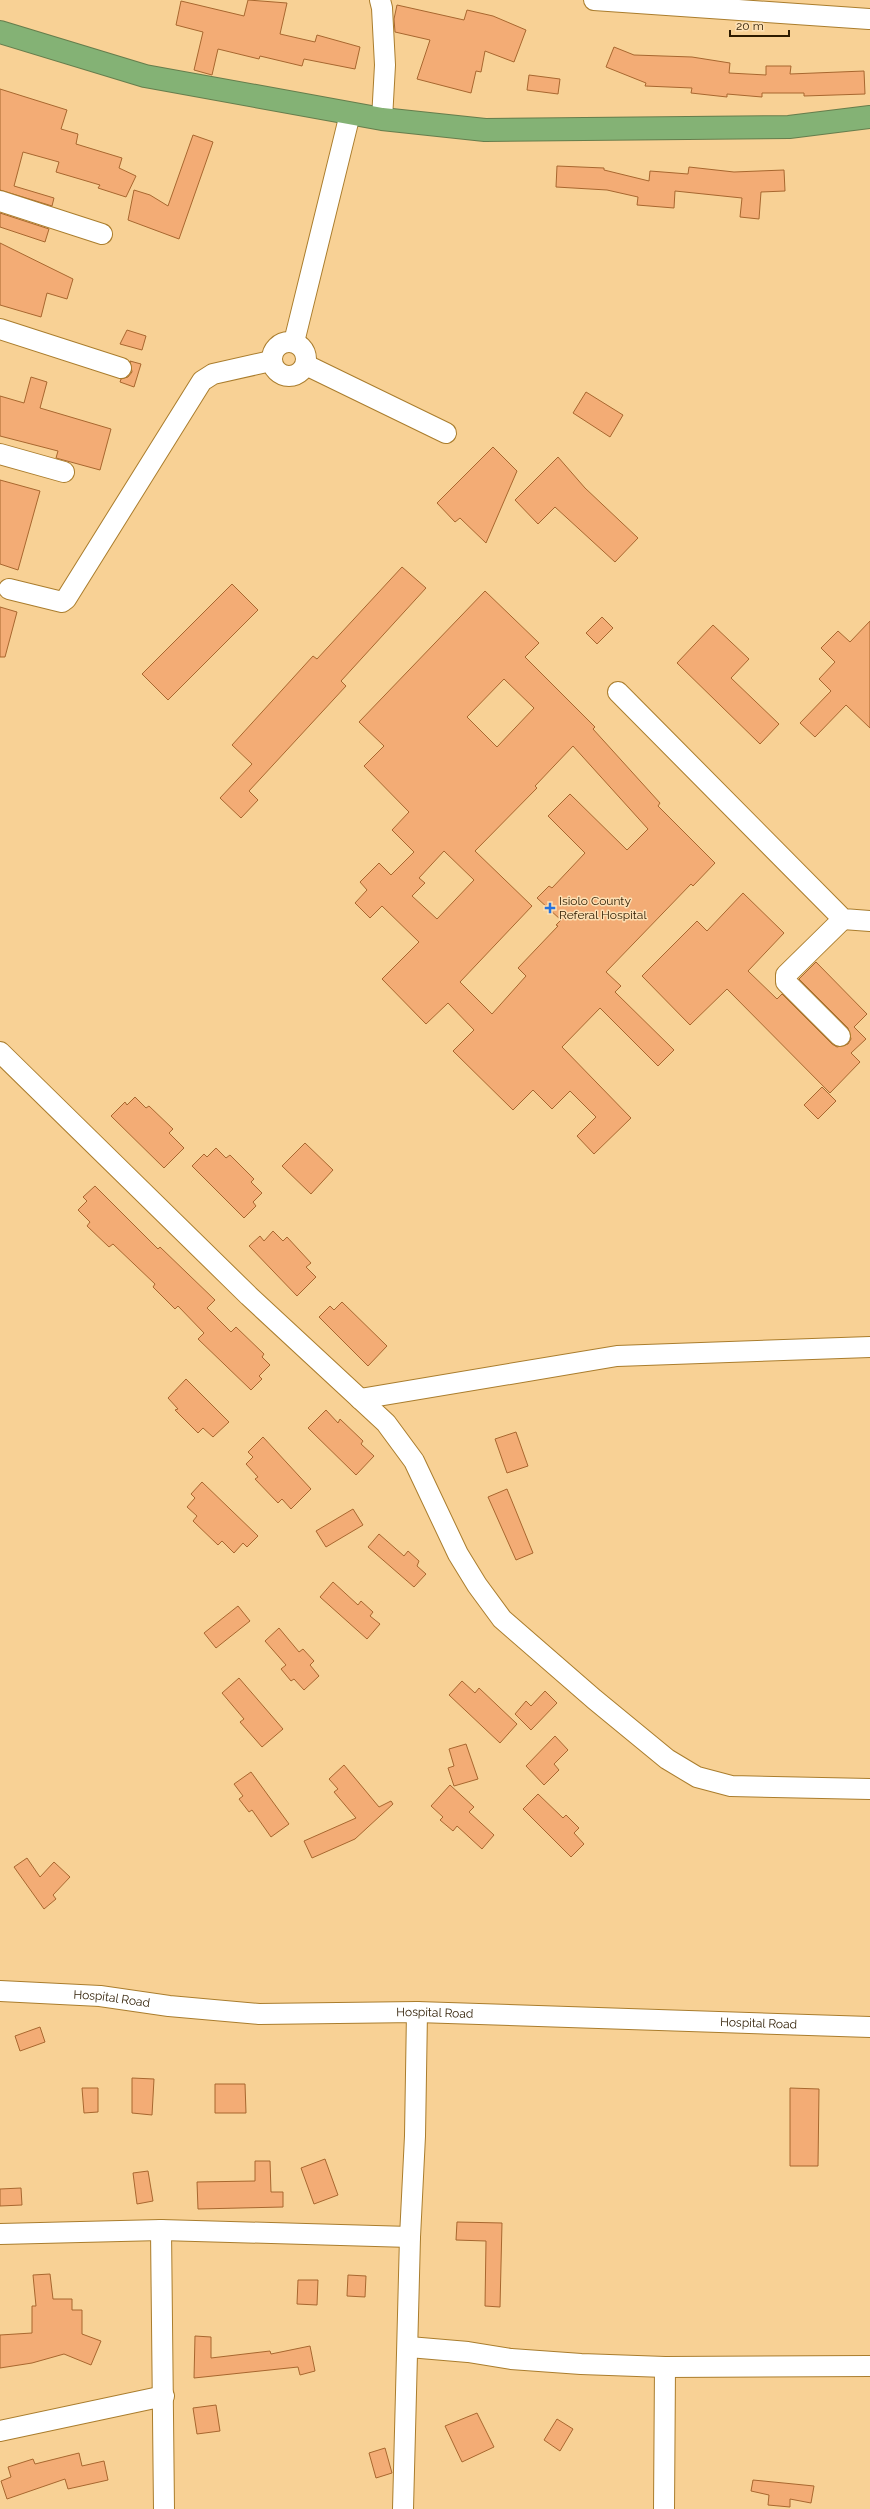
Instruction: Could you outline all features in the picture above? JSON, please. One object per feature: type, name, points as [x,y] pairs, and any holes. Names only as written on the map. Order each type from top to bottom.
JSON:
[{"type":"highway","points":[[0,32],[145,76],[350,114],[485,130],[589,131],[789,127],[870,117]]},
{"type":"street","points":[[380,0],[382,8],[385,65],[382,119]]},
{"type":"street","points":[[594,0],[869,19]]},
{"type":"street","points":[[294,342],[350,114]]},
{"type":"street","points":[[0,201],[102,234]]},
{"type":"street","points":[[0,329],[121,368]]},
{"type":"street","points":[[294,342],[304,351],[306,364],[297,375],[284,376],[278,373],[271,361],[275,348],[281,344],[294,342]]},
{"type":"street","points":[[9,590],[62,602],[66,599],[202,381],[214,374],[271,361]]},
{"type":"street","points":[[306,364],[446,433]]},
{"type":"street","points":[[0,454],[64,472]]},
{"type":"street","points":[[618,692],[843,919],[870,921]]},
{"type":"street","points":[[840,1036],[786,982],[786,975],[843,919]]},
{"type":"street","points":[[0,1052],[249,1296],[386,1423],[414,1461],[458,1554],[477,1585],[502,1619],[594,1699],[668,1758],[697,1777],[731,1786],[870,1789]]},
{"type":"street","points":[[360,1399],[617,1356],[870,1347]]},
{"type":"street","name":"Hospital Road","points":[[0,1991],[100,1996],[168,2006],[260,2014],[417,2012],[870,2027]]},
{"type":"street","points":[[403,2509],[409,2347],[410,2237],[415,2136],[417,2012]]},
{"type":"street","points":[[0,2234],[161,2230],[410,2237]]},
{"type":"street","points":[[161,2230],[164,2396],[164,2509]]},
{"type":"street","points":[[409,2347],[468,2352],[511,2359],[665,2367],[870,2366]]},
{"type":"street","points":[[664,2509],[665,2367]]},
{"type":"street","points":[[0,2431],[164,2396]]},
{"type":"building","points":[[248,0],[287,3],[280,34],[315,42],[317,35],[360,47],[355,69],[304,59],[302,66],[260,56],[259,59],[218,49],[212,75],[194,70],[203,32],[176,25],[181,1],[244,16]]},
{"type":"building","points":[[397,5],[464,20],[467,10],[493,16],[526,30],[514,62],[485,51],[481,72],[476,71],[471,93],[417,79],[430,40],[395,32],[394,19]]},
{"type":"building","points":[[614,47],[634,55],[692,57],[730,63],[729,73],[766,75],[766,66],[791,66],[790,74],[864,71],[865,94],[804,96],[804,93],[762,93],[762,97],[727,94],[727,97],[691,93],[692,88],[645,86],[646,83],[606,67]]},
{"type":"building","points":[[529,75],[560,79],[558,94],[527,90]]},
{"type":"building","points":[[0,89],[67,110],[61,129],[78,134],[76,144],[122,158],[119,168],[136,176],[126,197],[98,188],[100,185],[56,172],[59,162],[23,152],[14,186],[54,198],[52,206],[0,190]]},
{"type":"building","points":[[193,135],[213,142],[179,239],[128,220],[134,190],[150,195],[168,206]]},
{"type":"building","points":[[557,166],[604,168],[604,170],[649,181],[650,171],[688,174],[689,167],[734,172],[784,170],[785,191],[761,192],[759,219],[740,217],[742,198],[675,191],[674,208],[637,205],[638,197],[607,190],[556,187]]},
{"type":"building","points":[[0,213],[49,229],[45,242],[0,227]]},
{"type":"building","points":[[0,243],[73,279],[67,299],[47,293],[41,317],[0,305]]},
{"type":"building","points":[[127,330],[146,336],[142,350],[120,344]]},
{"type":"building","points":[[130,361],[141,364],[134,387],[120,382],[121,379],[128,377],[132,372]]},
{"type":"building","points":[[31,377],[47,382],[40,408],[111,429],[100,470],[56,458],[58,451],[0,436],[0,396],[24,403]]},
{"type":"building","points":[[586,392],[623,415],[610,437],[573,413]]},
{"type":"building","points":[[493,447],[517,471],[486,543],[460,518],[455,522],[437,503]]},
{"type":"building","points":[[558,457],[585,488],[638,538],[615,562],[555,507],[538,524],[515,500]]},
{"type":"building","points":[[0,480],[40,491],[18,570],[0,564]]},
{"type":"building","points":[[402,567],[426,588],[341,681],[346,686],[249,791],[258,800],[241,818],[220,798],[252,764],[232,745],[313,656],[317,659]]},
{"type":"building","points":[[232,584],[258,610],[168,700],[142,674]]},
{"type":"building","points":[[485,591],[539,643],[525,657],[595,727],[593,729],[660,803],[658,806],[715,863],[693,886],[691,884],[606,972],[621,986],[615,992],[674,1050],[658,1066],[600,1008],[562,1047],[631,1118],[594,1154],[577,1136],[596,1117],[570,1091],[552,1109],[533,1090],[513,1110],[453,1051],[474,1030],[448,1003],[426,1024],[382,979],[419,942],[382,906],[370,918],[355,903],[367,890],[360,882],[379,863],[391,875],[414,852],[392,830],[409,812],[364,766],[384,746],[359,722]],"holes":[[[504,679],[534,708],[497,747],[467,717]],[[573,746],[648,829],[627,850],[570,794],[548,816],[585,853],[552,888],[549,886],[537,898],[561,920],[556,925],[558,926],[518,968],[526,976],[492,1014],[460,982],[532,906],[475,851],[537,788],[535,786]],[[444,851],[474,880],[437,919],[412,896],[425,883],[419,878]]]},
{"type":"building","points":[[0,607],[17,612],[5,657],[0,657]]},
{"type":"building","points":[[602,617],[613,628],[597,644],[586,633]]},
{"type":"building","points":[[870,621],[870,728],[846,705],[815,737],[800,723],[831,691],[819,679],[835,662],[821,648],[838,631],[850,642]]},
{"type":"building","points":[[713,625],[749,659],[731,678],[779,724],[760,744],[677,663]]},
{"type":"building","points":[[743,893],[784,933],[748,971],[777,999],[782,994],[832,1044],[837,1047],[848,1044],[851,1039],[848,1028],[799,979],[816,962],[867,1014],[854,1027],[866,1039],[851,1053],[860,1062],[830,1093],[727,989],[690,1025],[642,976],[697,921],[707,931]]},
{"type":"building","points":[[822,1087],[836,1101],[818,1119],[804,1105]]},
{"type":"building","points":[[135,1097],[146,1108],[149,1106],[173,1129],[169,1133],[184,1148],[164,1168],[111,1116],[125,1102],[127,1105]]},
{"type":"building","points":[[305,1143],[333,1170],[311,1194],[282,1166]]},
{"type":"building","points":[[216,1148],[226,1158],[230,1155],[254,1179],[251,1182],[262,1193],[253,1202],[256,1206],[244,1218],[192,1166],[204,1154],[207,1157]]},
{"type":"building","points":[[95,1186],[158,1249],[160,1247],[215,1300],[207,1308],[231,1332],[236,1327],[264,1354],[262,1357],[270,1365],[259,1376],[262,1379],[251,1390],[198,1339],[204,1333],[178,1306],[175,1309],[153,1287],[155,1284],[113,1244],[109,1247],[87,1226],[90,1222],[78,1210],[87,1201],[83,1197]]},
{"type":"building","points":[[273,1231],[283,1241],[287,1237],[311,1263],[306,1267],[316,1277],[297,1296],[249,1246],[260,1236],[264,1241]]},
{"type":"building","points":[[342,1302],[387,1346],[368,1366],[319,1317],[330,1306],[334,1310]]},
{"type":"building","points":[[186,1379],[229,1422],[213,1437],[203,1428],[198,1433],[175,1410],[178,1409],[168,1398]]},
{"type":"building","points":[[326,1410],[338,1423],[340,1419],[363,1441],[361,1444],[374,1456],[356,1475],[308,1428]]},
{"type":"building","points":[[516,1432],[528,1466],[507,1473],[495,1439]]},
{"type":"building","points":[[263,1437],[311,1489],[291,1509],[282,1499],[278,1503],[255,1479],[258,1477],[246,1464],[253,1457],[248,1452]]},
{"type":"building","points":[[202,1482],[258,1536],[247,1547],[243,1543],[234,1553],[222,1541],[218,1545],[193,1521],[197,1516],[187,1507],[195,1498],[191,1494]]},
{"type":"building","points":[[507,1489],[533,1553],[516,1560],[488,1497]]},
{"type":"building","points":[[353,1509],[363,1525],[326,1547],[316,1531]]},
{"type":"building","points":[[379,1534],[404,1556],[408,1551],[419,1561],[417,1566],[426,1574],[414,1587],[368,1547]]},
{"type":"building","points":[[333,1582],[358,1605],[361,1601],[373,1612],[370,1616],[380,1624],[367,1639],[320,1597]]},
{"type":"building","points":[[238,1606],[250,1621],[216,1648],[204,1633]]},
{"type":"building","points":[[279,1628],[299,1652],[303,1649],[314,1661],[310,1665],[319,1676],[304,1690],[294,1679],[291,1681],[281,1669],[286,1665],[265,1641]]},
{"type":"building","points":[[239,1678],[283,1729],[262,1747],[240,1722],[244,1719],[222,1693]]},
{"type":"building","points":[[462,1681],[475,1693],[479,1688],[517,1724],[500,1743],[449,1695]]},
{"type":"building","points":[[545,1691],[557,1703],[531,1730],[515,1714],[526,1701],[531,1706]]},
{"type":"building","points":[[555,1736],[568,1750],[554,1764],[559,1770],[544,1785],[526,1766]]},
{"type":"building","points":[[466,1744],[478,1779],[454,1786],[448,1768],[454,1766],[449,1749]]},
{"type":"building","points":[[344,1765],[379,1807],[391,1801],[393,1804],[355,1839],[312,1858],[304,1841],[356,1818],[334,1792],[338,1789],[329,1779]]},
{"type":"building","points":[[251,1772],[289,1824],[271,1837],[252,1810],[249,1812],[239,1799],[243,1796],[234,1784]]},
{"type":"building","points":[[450,1785],[474,1807],[469,1812],[494,1835],[482,1849],[457,1826],[453,1831],[440,1820],[443,1817],[431,1806]]},
{"type":"building","points":[[538,1794],[563,1818],[566,1815],[579,1828],[574,1833],[584,1844],[571,1857],[523,1809]]},
{"type":"building","points":[[27,1858],[40,1877],[54,1862],[70,1877],[53,1895],[56,1899],[44,1909],[14,1867]]},
{"type":"building","points":[[40,2027],[45,2042],[20,2051],[15,2036]]},
{"type":"building","points":[[132,2078],[154,2079],[152,2115],[132,2113]]},
{"type":"building","points":[[215,2084],[245,2084],[246,2113],[215,2113]]},
{"type":"building","points":[[82,2088],[98,2088],[98,2112],[84,2113]]},
{"type":"building","points":[[790,2088],[819,2089],[818,2166],[790,2166]]},
{"type":"building","points":[[325,2159],[338,2195],[314,2204],[301,2168]]},
{"type":"building","points":[[255,2161],[270,2161],[271,2192],[283,2192],[283,2207],[198,2209],[197,2182],[255,2181]]},
{"type":"building","points":[[148,2171],[153,2201],[137,2204],[133,2173]]},
{"type":"building","points":[[21,2188],[22,2205],[0,2206],[0,2189]]},
{"type":"building","points":[[457,2222],[502,2223],[500,2307],[485,2306],[486,2241],[456,2240]]},
{"type":"building","points":[[50,2274],[53,2299],[72,2299],[72,2310],[82,2310],[82,2334],[101,2341],[91,2365],[64,2354],[32,2363],[0,2368],[0,2335],[32,2333],[32,2306],[36,2306],[33,2275]]},
{"type":"building","points":[[348,2275],[366,2276],[365,2297],[347,2296]]},
{"type":"building","points":[[298,2280],[318,2280],[317,2305],[297,2304]]},
{"type":"building","points":[[195,2336],[211,2337],[211,2358],[270,2351],[271,2354],[310,2346],[315,2371],[300,2375],[298,2367],[194,2378]]},
{"type":"building","points":[[216,2405],[220,2431],[197,2434],[193,2408]]},
{"type":"building","points":[[477,2413],[494,2447],[462,2462],[445,2426]]},
{"type":"building","points":[[557,2419],[573,2429],[560,2451],[544,2440]]},
{"type":"building","points":[[385,2448],[392,2473],[376,2478],[369,2453]]},
{"type":"building","points":[[79,2453],[82,2466],[104,2461],[108,2480],[68,2489],[65,2479],[7,2499],[1,2481],[11,2477],[8,2467],[33,2459],[35,2464]]},
{"type":"building","points":[[753,2480],[814,2486],[811,2503],[790,2499],[790,2507],[768,2505],[769,2495],[751,2491]]},
{"type":"place","name":"Isiolo County Referal Hospital","points":[[550,908]]}]
